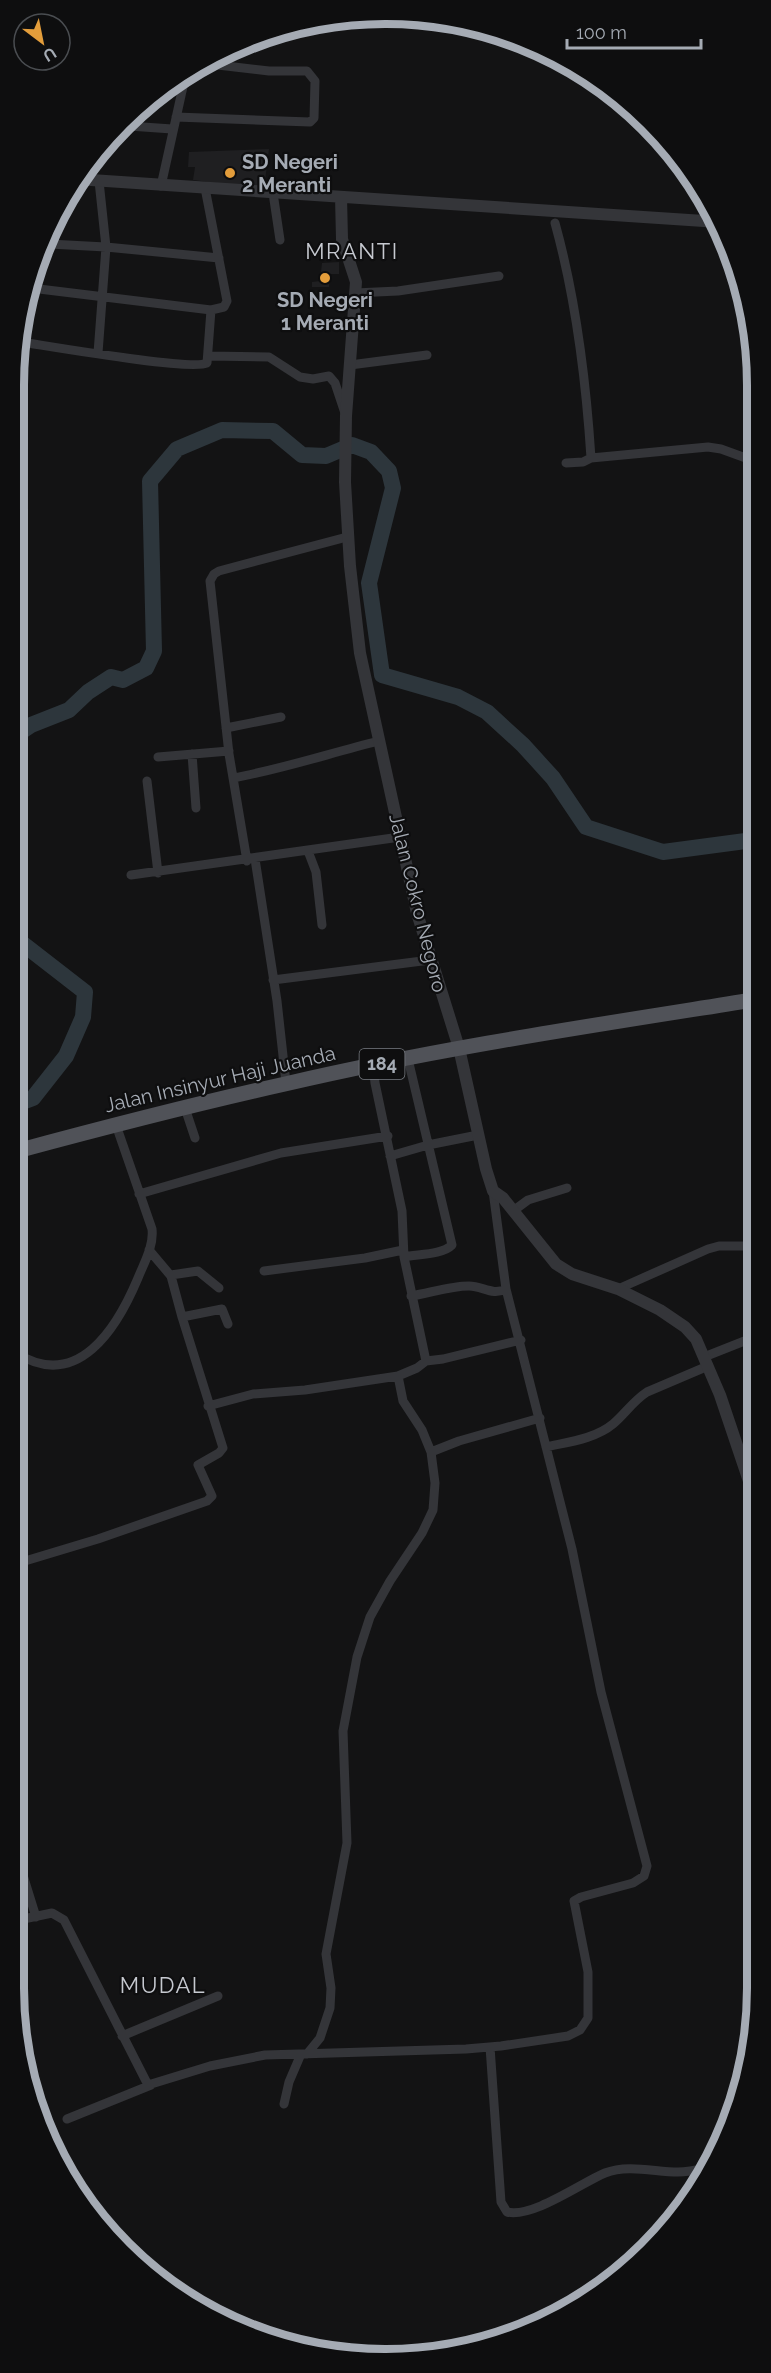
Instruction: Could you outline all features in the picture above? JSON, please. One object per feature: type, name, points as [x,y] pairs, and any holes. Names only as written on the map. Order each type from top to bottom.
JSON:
[{"type":"main road","name":"Jalan Insinyur Haji Juanda","points":[[24,1149],[286,1083],[373,1065],[459,1048],[747,1001]]},
{"type":"street","points":[[176,117],[310,122],[314,118],[315,81],[307,71],[259,70],[218,65]]},
{"type":"street","points":[[160,186],[183,86]]},
{"type":"street","points":[[134,126],[172,129]]},
{"type":"street","points":[[88,180],[708,221]]},
{"type":"street","points":[[98,353],[106,247],[99,181]]},
{"type":"street","points":[[37,289],[211,310],[224,307],[227,301],[205,188]]},
{"type":"street","points":[[273,193],[280,240]]},
{"type":"street","name":"Jalan Cokro Negoro","points":[[341,197],[340,229],[354,271],[356,293],[346,416],[345,482],[347,537],[360,653],[417,913],[459,1048],[493,1191]]},
{"type":"street","points":[[555,223],[567,265],[586,398],[591,458]]},
{"type":"street","points":[[53,244],[219,258]]},
{"type":"street","points":[[356,293],[398,291],[499,276]]},
{"type":"street","points":[[27,343],[196,365],[205,364],[209,356],[211,310]]},
{"type":"street","points":[[350,365],[427,355]]},
{"type":"street","points":[[209,356],[269,357],[300,377],[313,379],[329,376],[335,383],[346,416]]},
{"type":"street","points":[[566,464],[583,462],[591,458],[708,447],[747,458]]},
{"type":"street","points":[[286,1083],[273,980],[233,778],[211,600],[211,577],[219,571],[235,566],[347,537]]},
{"type":"street","points":[[226,728],[281,717]]},
{"type":"street","points":[[233,778],[272,771],[332,752],[379,741]]},
{"type":"street","points":[[158,757],[229,751]]},
{"type":"street","points":[[192,754],[196,808]]},
{"type":"street","points":[[147,781],[158,873]]},
{"type":"street","points":[[131,875],[251,860],[400,837]]},
{"type":"street","points":[[308,851],[316,872],[322,925]]},
{"type":"street","points":[[273,980],[430,960]]},
{"type":"street","points":[[264,1271],[365,1258],[436,1252],[452,1246],[408,1059]]},
{"type":"street","points":[[373,1065],[402,1211],[404,1254],[411,1296],[426,1361]]},
{"type":"street","points":[[185,1108],[195,1138]]},
{"type":"street","points":[[24,1358],[30,1362],[49,1365],[68,1363],[87,1355],[103,1339],[119,1314],[135,1285],[149,1250],[153,1237],[152,1229],[116,1125]]},
{"type":"street","points":[[390,1156],[428,1145],[478,1135]]},
{"type":"street","points":[[140,1194],[281,1153],[388,1136]]},
{"type":"street","points":[[513,1211],[528,1200],[567,1188]]},
{"type":"street","points":[[493,1191],[503,1198],[556,1264],[572,1274],[618,1289],[685,1327],[696,1339],[747,1463]]},
{"type":"street","points":[[68,2119],[150,2085],[231,2061],[265,2055],[490,2047],[568,2036],[580,2030],[588,2018],[588,1972],[574,1901],[581,1896],[633,1883],[644,1876],[647,1870],[601,1692],[572,1549],[506,1289],[493,1191]]},
{"type":"street","points":[[618,1289],[708,1249],[719,1246],[747,1246]]},
{"type":"street","points":[[24,1561],[98,1539],[210,1499],[212,1493],[198,1465],[219,1453],[223,1448],[208,1406],[171,1275],[149,1250]]},
{"type":"street","points":[[171,1275],[198,1271],[219,1288]]},
{"type":"street","points":[[411,1296],[471,1286],[499,1293],[506,1289]]},
{"type":"street","points":[[182,1317],[222,1309],[228,1324]]},
{"type":"street","points":[[208,1406],[252,1394],[317,1389],[398,1376],[417,1368],[426,1361],[520,1340]]},
{"type":"street","points":[[546,1447],[590,1437],[602,1431],[647,1392],[747,1341]]},
{"type":"street","points":[[284,2104],[289,2082],[304,2054],[320,2038],[330,2008],[332,1988],[326,1954],[347,1843],[342,1748],[346,1708],[357,1657],[370,1617],[390,1581],[422,1533],[433,1510],[435,1483],[431,1452],[422,1430],[403,1401],[398,1376]]},
{"type":"street","points":[[431,1452],[540,1418]]},
{"type":"street","points":[[24,1878],[36,1917]]},
{"type":"street","points":[[24,1919],[54,1914],[64,1920],[144,2081],[150,2085]]},
{"type":"street","points":[[122,2036],[218,1996]]},
{"type":"street","points":[[490,2047],[501,2202],[507,2212],[518,2213],[539,2206],[607,2172],[618,2169],[656,2169],[680,2172],[698,2169]]},
{"type":"shaded area","name":"SD Negeri 2 Meranti","points":[[269,149],[264,189],[193,180],[195,167],[188,167],[189,152]]},
{"type":"shaded area","name":"SD Negeri 1 Meranti","points":[[339,262],[339,274],[330,274],[329,287],[312,287],[312,282],[320,281],[322,263]]},
{"type":"waterway","points":[[24,730],[69,710],[88,692],[111,677],[123,680],[146,668],[154,651],[150,481],[177,449],[222,430],[273,431],[302,455],[326,456],[352,445],[371,452],[389,471],[393,488],[369,583],[382,675],[458,697],[487,712],[523,745],[553,778],[586,827],[663,852],[747,841]]},
{"type":"waterway","points":[[24,945],[85,992],[83,1017],[66,1056],[33,1098],[24,1101]]},
{"type":"place","name":"SD Negeri 2 Meranti","points":[[230,173]]},
{"type":"place","name":"SD Negeri 1 Meranti","points":[[325,278]]},
{"type":"district","name":"MRANTI","points":[[352,251]]},
{"type":"district","name":"MUDAL","points":[[163,1985]]}]
